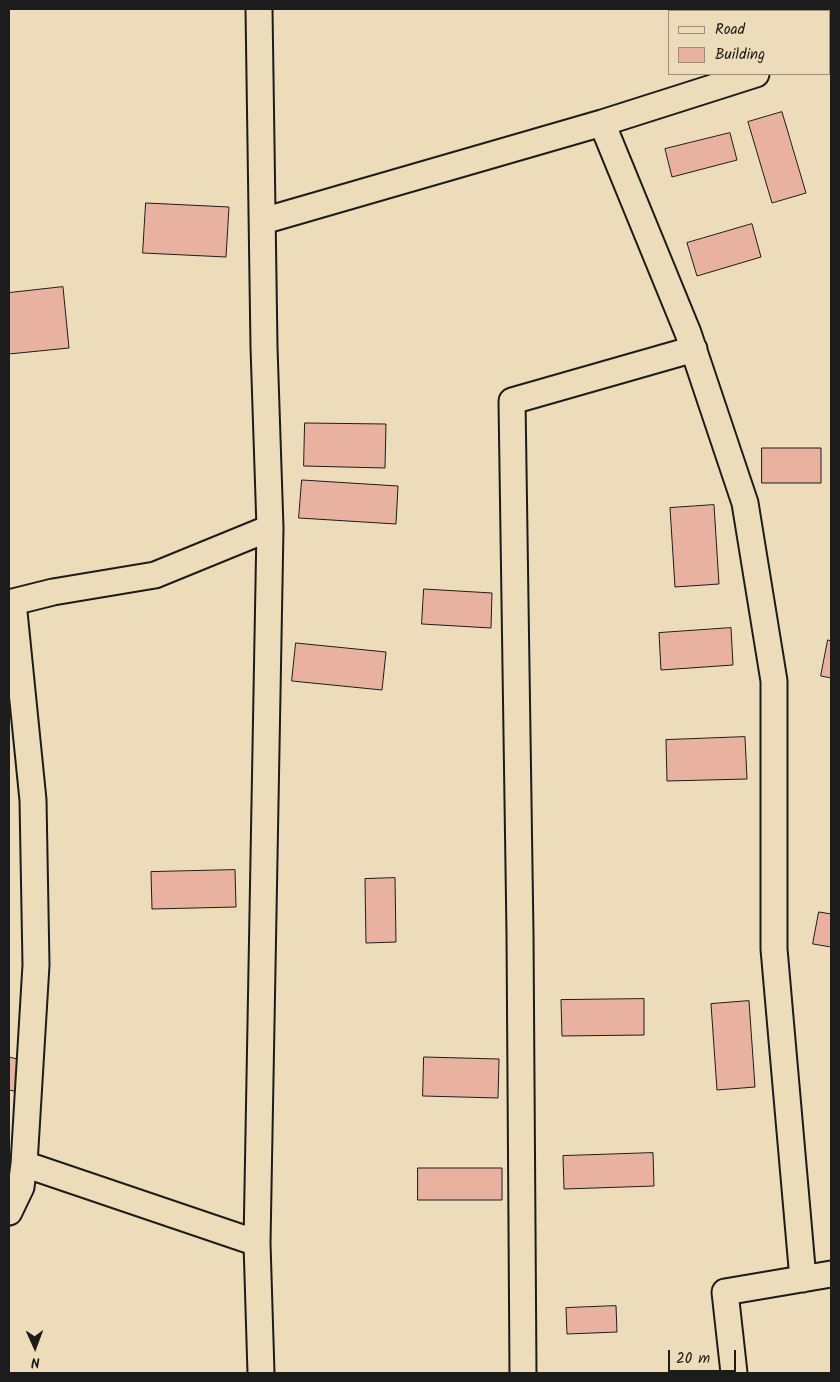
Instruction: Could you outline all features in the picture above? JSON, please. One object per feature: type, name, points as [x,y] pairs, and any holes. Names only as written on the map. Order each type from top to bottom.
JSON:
[{"type":"street","points":[[259,9],[264,347],[270,528],[257,1243],[261,1373]]},
{"type":"street","points":[[263,221],[602,123],[753,75]]},
{"type":"street","points":[[602,123],[688,333],[745,503],[774,681],[774,949],[804,1279]]},
{"type":"street","points":[[523,1373],[520,934],[512,401],[694,349]]},
{"type":"street","points":[[9,1212],[21,1187],[24,1164],[36,965],[33,800],[11,602],[53,592],[156,575],[270,528]]},
{"type":"street","points":[[24,1164],[257,1243]]},
{"type":"street","points":[[734,1373],[725,1292],[831,1274]]},
{"type":"building","points":[[782,112],[806,193],[772,203],[748,122]]},
{"type":"building","points":[[730,133],[737,160],[672,177],[665,149]]},
{"type":"building","points":[[146,203],[229,207],[226,257],[143,253]]},
{"type":"building","points":[[752,224],[761,257],[697,276],[687,243]]},
{"type":"building","points":[[63,287],[69,348],[9,354],[9,293]]},
{"type":"building","points":[[305,423],[386,424],[385,468],[304,466]]},
{"type":"building","points":[[762,448],[821,448],[821,483],[762,483]]},
{"type":"building","points":[[302,480],[398,486],[396,524],[299,518]]},
{"type":"building","points":[[714,505],[719,584],[675,587],[670,508]]},
{"type":"building","points":[[424,589],[492,593],[491,628],[422,624]]},
{"type":"building","points":[[731,628],[733,665],[661,670],[659,633]]},
{"type":"building","points":[[828,640],[831,641],[831,678],[821,676]]},
{"type":"building","points":[[296,643],[386,652],[382,690],[292,681]]},
{"type":"building","points":[[745,737],[747,779],[667,781],[666,740]]},
{"type":"building","points":[[235,870],[236,907],[152,909],[151,872]]},
{"type":"building","points":[[395,878],[396,942],[366,943],[365,879]]},
{"type":"building","points":[[819,912],[831,914],[831,947],[813,944]]},
{"type":"building","points":[[644,999],[644,1035],[562,1036],[561,1000]]},
{"type":"building","points":[[749,1001],[755,1087],[717,1090],[711,1004]]},
{"type":"building","points":[[9,1057],[30,1062],[23,1093],[9,1090]]},
{"type":"building","points":[[424,1057],[499,1059],[498,1098],[423,1096]]},
{"type":"building","points":[[653,1153],[654,1186],[564,1189],[563,1156]]},
{"type":"building","points":[[418,1168],[502,1168],[502,1200],[418,1200]]},
{"type":"building","points":[[616,1306],[617,1332],[567,1334],[566,1308]]}]
